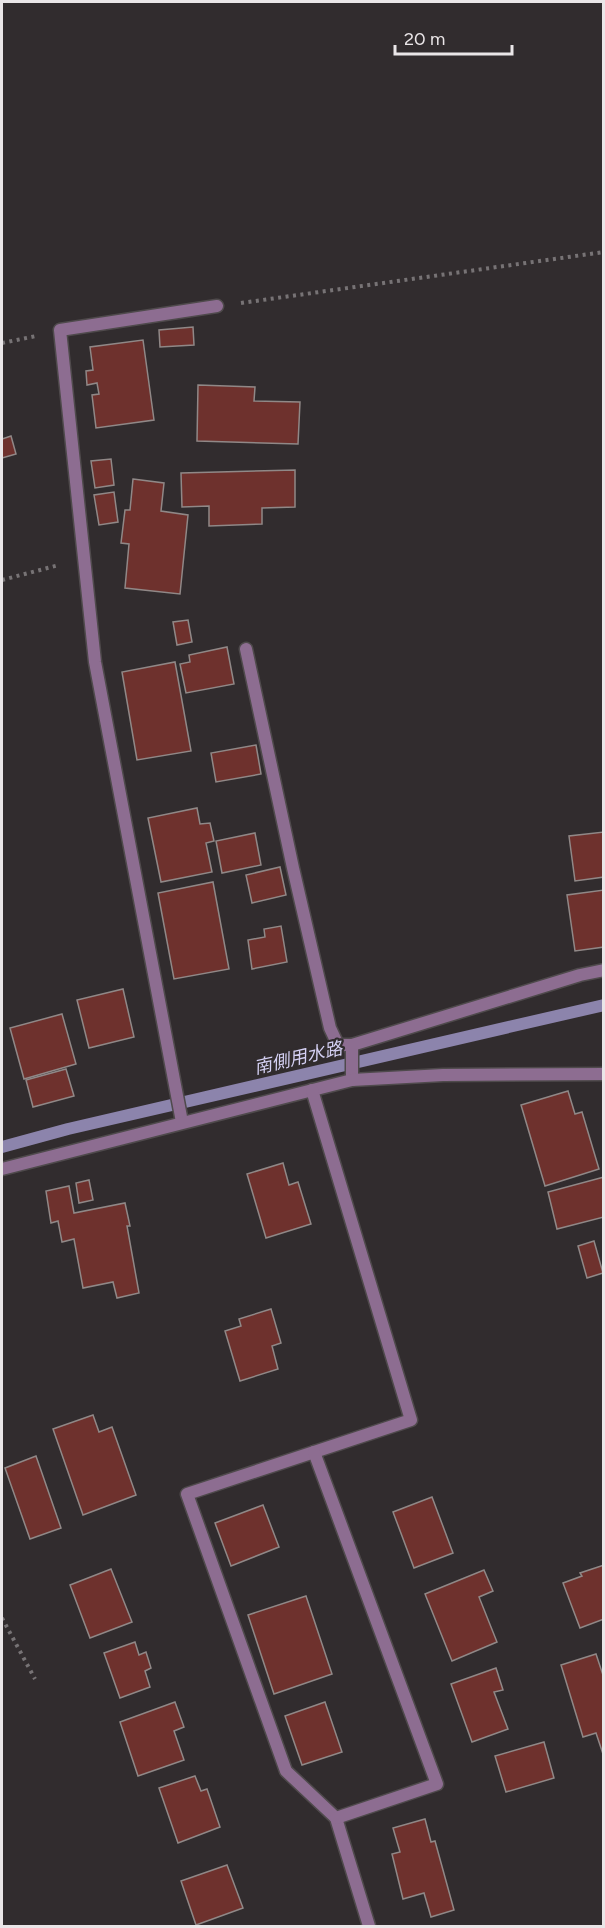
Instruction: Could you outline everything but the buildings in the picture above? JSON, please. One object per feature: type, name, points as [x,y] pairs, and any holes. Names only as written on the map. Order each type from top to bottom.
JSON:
[{"type":"street","points":[[182,1122],[95,662],[60,330],[217,306]]},
{"type":"street","points":[[246,649],[330,1029],[338,1045],[352,1045],[603,970]]},
{"type":"street","points":[[352,1045],[352,1080]]},
{"type":"street","points":[[2,1168],[352,1080],[443,1075],[603,1074]]},
{"type":"street","points":[[312,1090],[411,1419],[187,1494],[286,1771],[336,1818],[369,1926]]},
{"type":"street","points":[[314,1452],[437,1784],[336,1818]]},
{"type":"path","points":[[217,306],[603,252]]},
{"type":"path","points":[[2,343],[60,330]]},
{"type":"path","points":[[2,580],[84,559]]},
{"type":"path","points":[[2,1618],[35,1679]]},
{"type":"waterway","name":"南側用水路","points":[[2,1147],[68,1129],[604,1005]]}]
